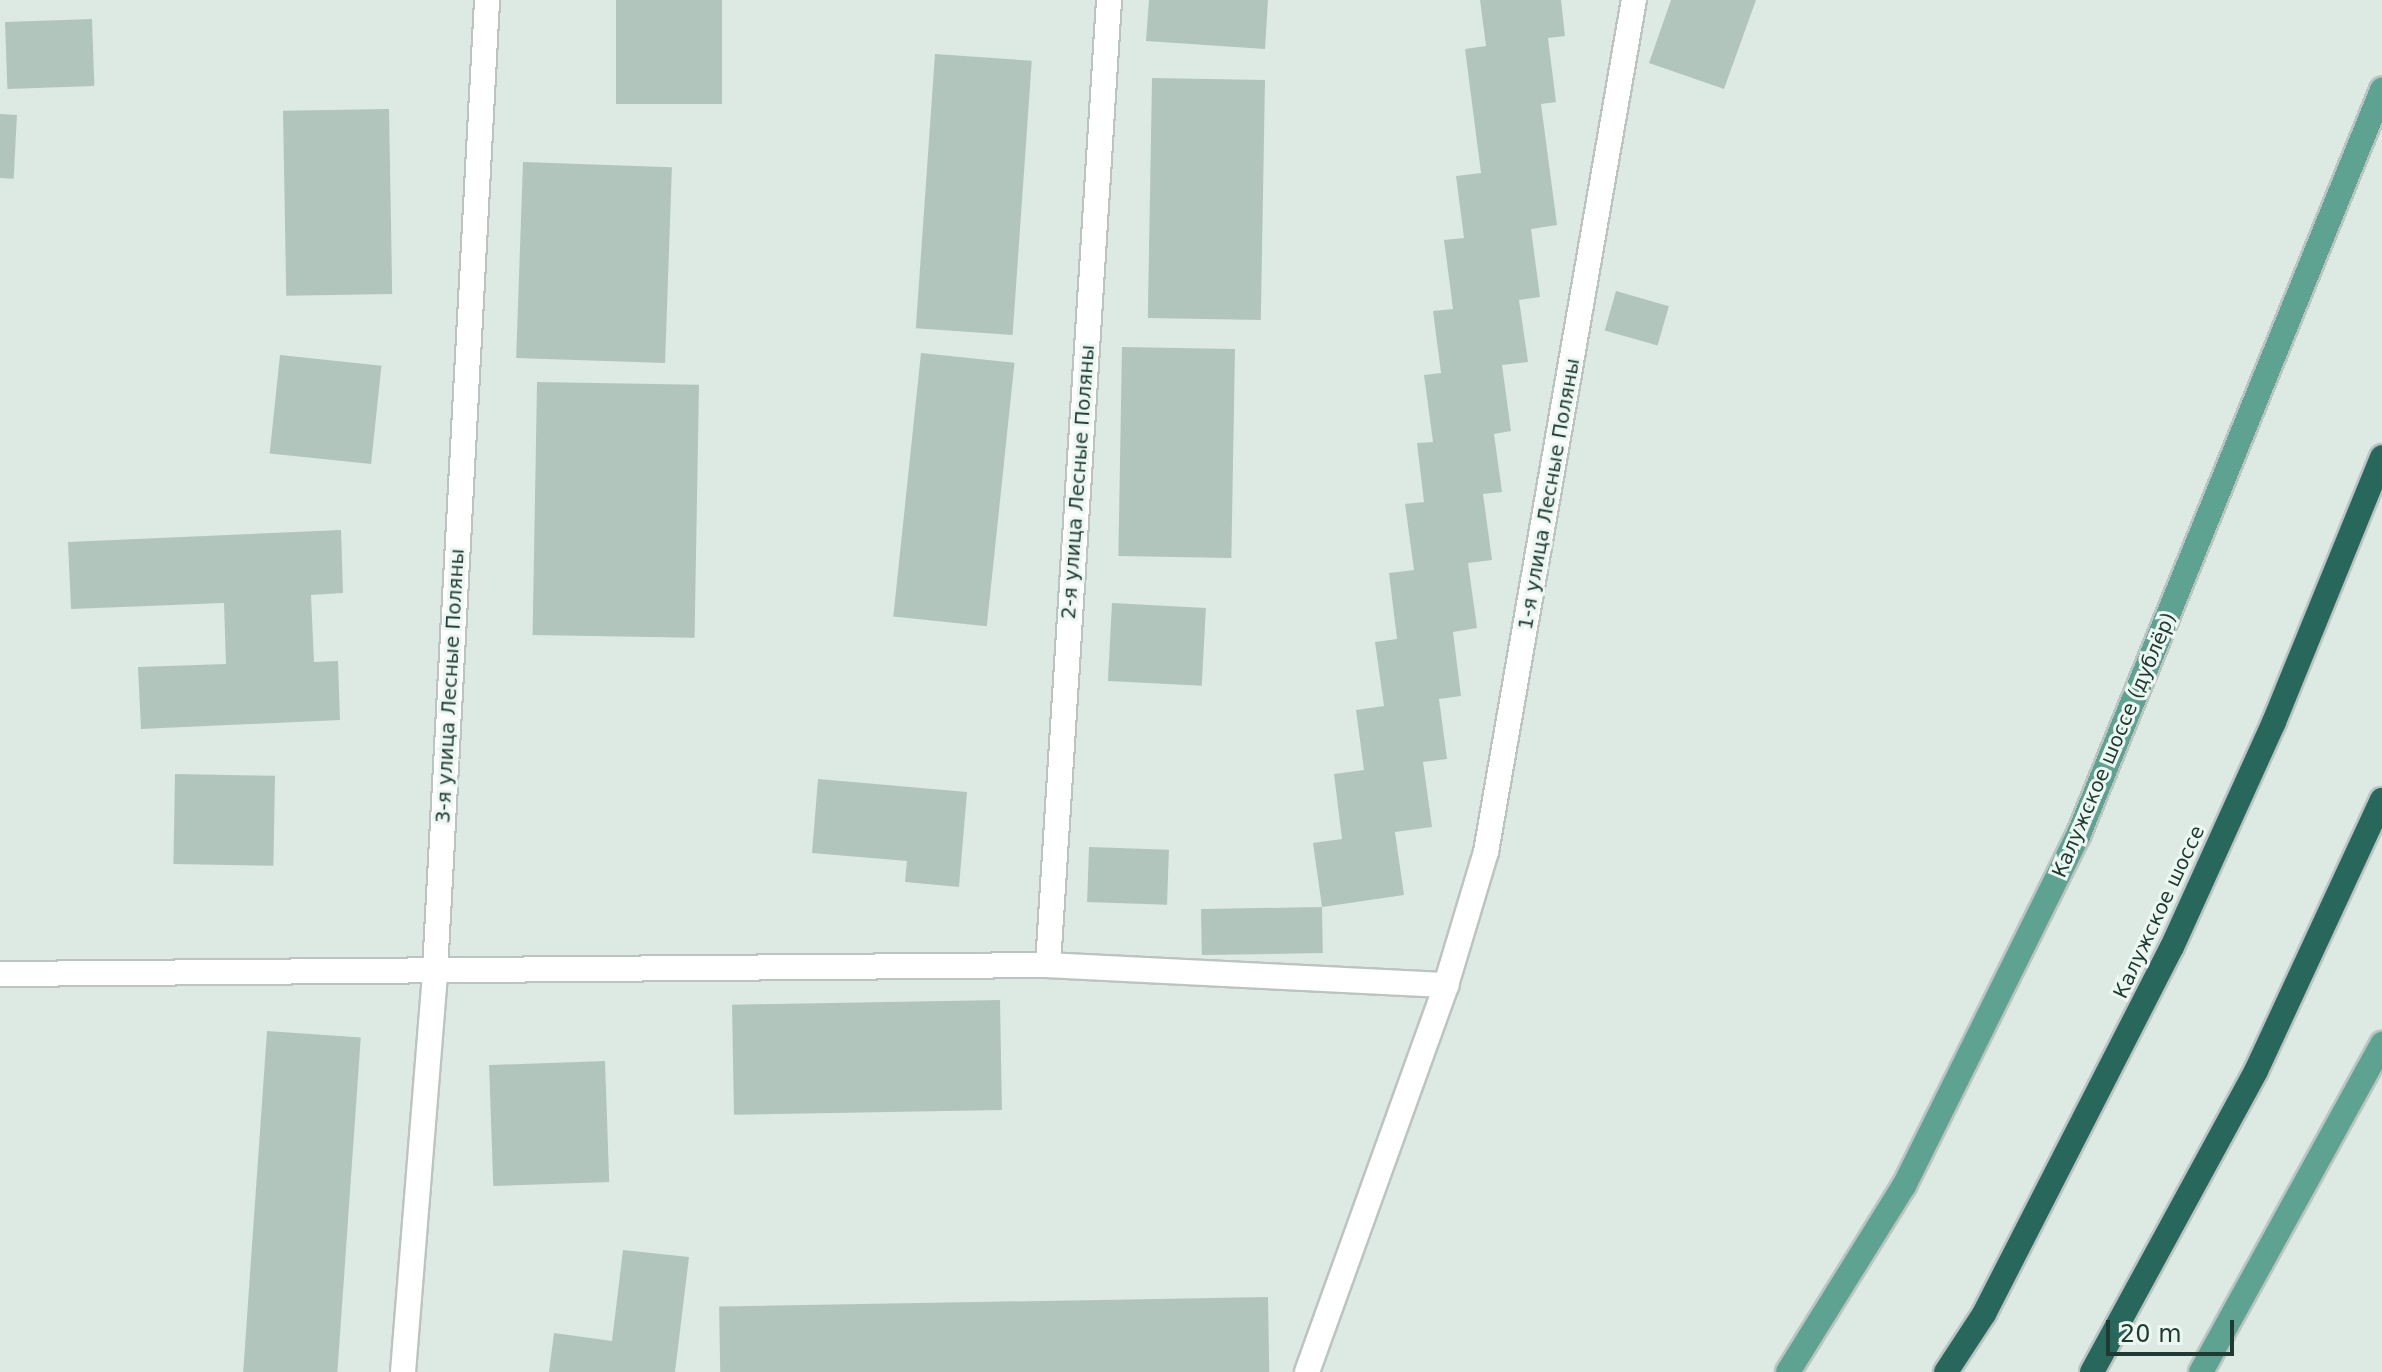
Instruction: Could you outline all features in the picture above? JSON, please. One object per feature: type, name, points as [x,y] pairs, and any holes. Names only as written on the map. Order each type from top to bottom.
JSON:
[{"type":"highway","name":"Калужское шоссе","points":[[1946,1372],[1984,1314],[2172,947],[2274,722],[2382,457]]},
{"type":"highway","points":[[2092,1372],[2256,1071],[2382,800]]},
{"type":"main road","name":"Калужское шоссе (дублёр)","points":[[1788,1372],[1904,1186],[2078,836],[2382,90]]},
{"type":"main road","points":[[2201,1372],[2382,1044]]},
{"type":"lane","name":"3-я улица Лесные Поляны","points":[[403,1372],[435,971],[487,0]]},
{"type":"lane","name":"2-я улица Лесные Поляны","points":[[1048,965],[1109,0]]},
{"type":"lane","name":"1-я улица Лесные Поляны","points":[[1307,1372],[1446,985],[1486,852],[1634,0]]},
{"type":"lane","points":[[0,974],[1048,965],[1446,985]]},
{"type":"building","points":[[616,0],[722,0],[722,104],[616,104]]},
{"type":"building","points":[[1149,0],[1268,0],[1265,49],[1146,41]]},
{"type":"building","points":[[1480,0],[1561,0],[1565,36],[1548,38],[1556,102],[1541,104],[1557,225],[1531,229],[1540,297],[1519,300],[1528,362],[1502,365],[1511,431],[1494,434],[1502,492],[1483,494],[1492,560],[1468,563],[1477,628],[1453,632],[1461,696],[1439,699],[1447,759],[1423,762],[1432,827],[1395,832],[1404,895],[1322,907],[1313,843],[1342,839],[1334,774],[1364,770],[1356,710],[1384,706],[1375,642],[1397,639],[1389,573],[1414,570],[1405,504],[1424,502],[1417,443],[1433,442],[1424,375],[1441,373],[1433,311],[1453,309],[1444,240],[1464,238],[1456,176],[1481,173],[1465,49],[1486,46]]},
{"type":"building","points":[[1671,0],[1756,0],[1724,89],[1649,63]]},
{"type":"building","points":[[92,19],[94,86],[7,89],[5,22]]},
{"type":"building","points":[[935,54],[1032,61],[1013,335],[916,328]]},
{"type":"building","points":[[1152,78],[1265,80],[1261,320],[1148,318]]},
{"type":"building","points":[[389,109],[392,294],[286,296],[283,111]]},
{"type":"building","points":[[0,114],[17,115],[14,179],[0,178]]},
{"type":"building","points":[[523,162],[672,167],[665,363],[516,358]]},
{"type":"building","points":[[1616,291],[1669,306],[1658,346],[1605,330]]},
{"type":"building","points":[[1122,347],[1235,349],[1231,558],[1118,556]]},
{"type":"building","points":[[921,353],[1014,363],[987,626],[893,617]]},
{"type":"building","points":[[280,355],[381,366],[371,464],[270,453]]},
{"type":"building","points":[[537,382],[699,385],[695,638],[533,635]]},
{"type":"building","points":[[341,530],[343,593],[311,595],[314,662],[338,661],[340,720],[141,729],[138,667],[226,664],[224,603],[71,609],[68,542]]},
{"type":"building","points":[[1112,603],[1206,608],[1202,686],[1108,681]]},
{"type":"building","points":[[175,774],[275,776],[273,866],[173,864]]},
{"type":"building","points":[[818,779],[967,792],[959,887],[905,882],[907,861],[812,853]]},
{"type":"building","points":[[1089,847],[1169,850],[1167,905],[1087,902]]},
{"type":"building","points":[[1322,907],[1323,953],[1202,955],[1201,909]]},
{"type":"building","points":[[1000,1000],[1002,1110],[734,1115],[732,1005]]},
{"type":"building","points":[[267,1031],[361,1038],[337,1372],[243,1372]]},
{"type":"building","points":[[605,1061],[609,1182],[493,1186],[489,1065]]},
{"type":"building","points":[[623,1250],[689,1257],[675,1372],[549,1372],[554,1333],[612,1341]]},
{"type":"building","points":[[1268,1297],[1269,1372],[720,1372],[719,1307]]}]
